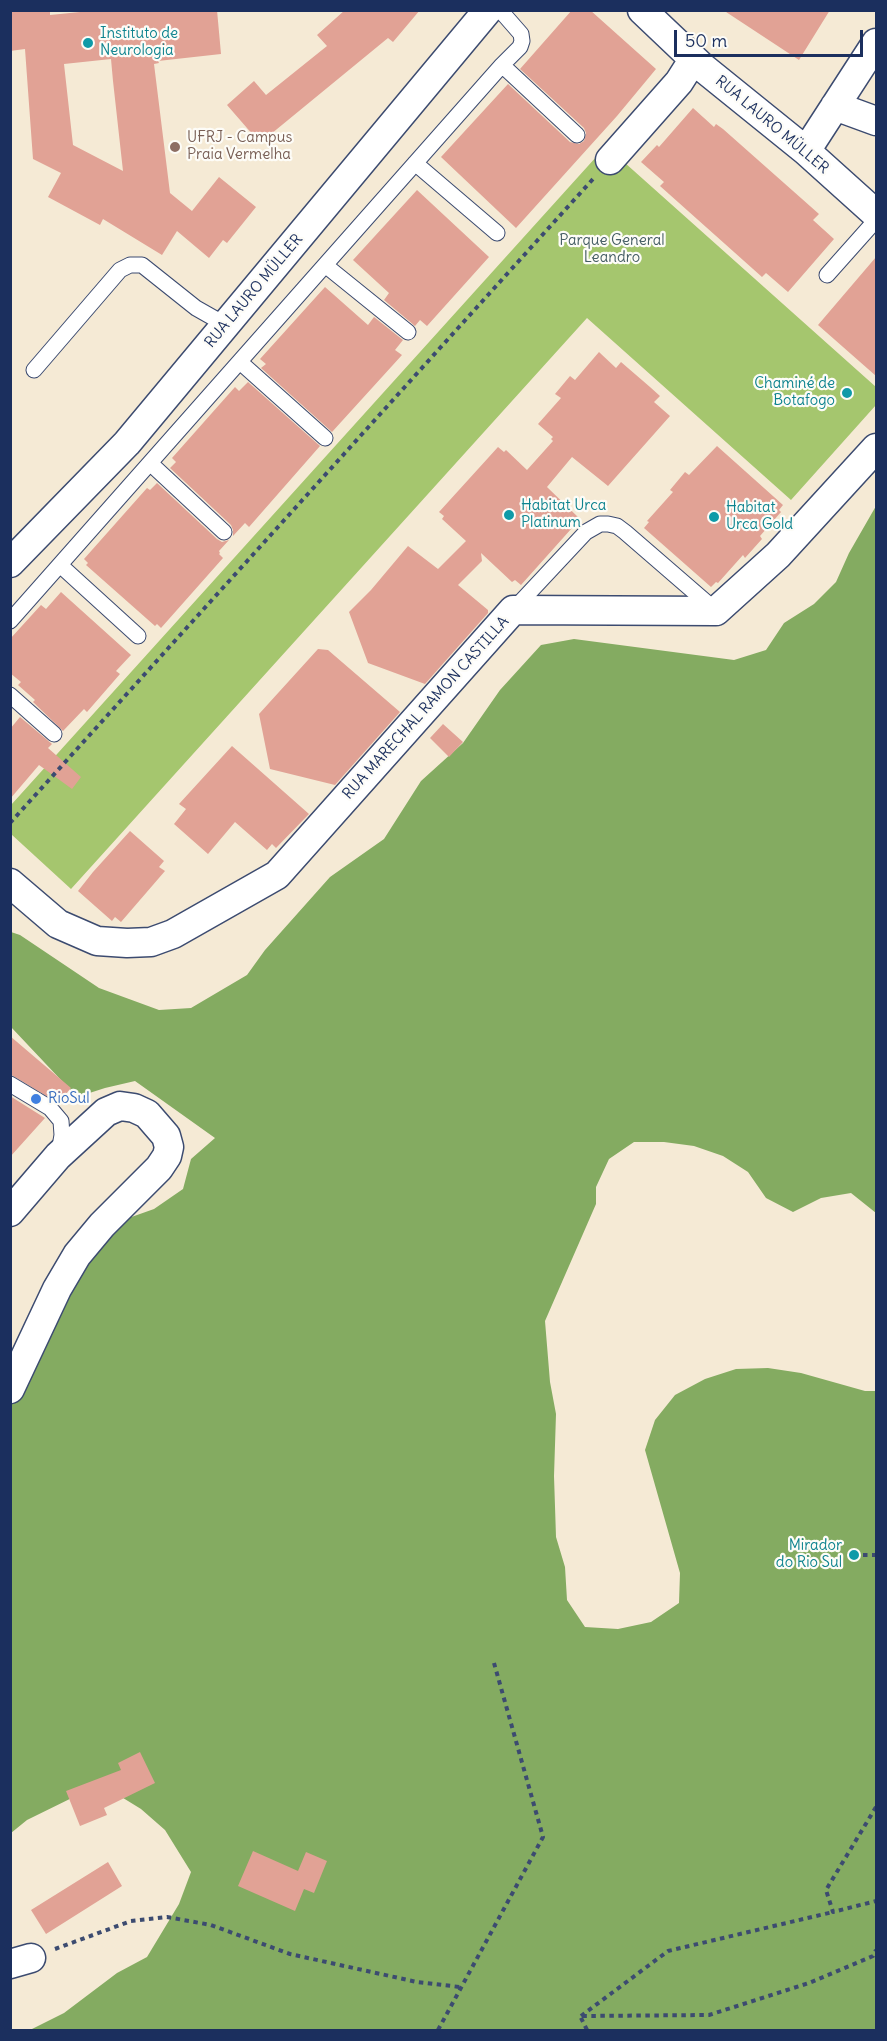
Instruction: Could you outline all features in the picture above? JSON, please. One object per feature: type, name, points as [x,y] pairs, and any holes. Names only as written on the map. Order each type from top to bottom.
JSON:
[{"type":"street","name":"RUA LAURO MÜLLER","points":[[10,563],[127,443],[488,10]]},
{"type":"street","name":"RUA LAURO MÜLLER","points":[[642,10],[693,60],[806,151],[876,214]]},
{"type":"street","points":[[806,151],[876,43]]},
{"type":"street","points":[[610,160],[679,82],[693,60]]},
{"type":"street","points":[[835,106],[876,121]]},
{"type":"street","points":[[716,611],[778,555],[876,448]]},
{"type":"street","name":"RUA MARECHAL RAMON CASTILLA","points":[[10,883],[58,924],[97,941],[152,942],[173,934],[277,875],[513,610],[716,611]]},
{"type":"street","points":[[10,1212],[58,1156],[106,1112],[120,1106],[134,1108],[147,1114],[166,1136],[169,1148],[159,1168],[102,1225],[77,1255],[57,1289],[10,1389]]},
{"type":"lane","points":[[10,621],[520,47],[521,34],[500,10]]},
{"type":"lane","points":[[502,65],[577,135]]},
{"type":"lane","points":[[415,163],[497,233]]},
{"type":"lane","points":[[826,275],[876,220]]},
{"type":"lane","points":[[34,370],[120,270],[130,265],[142,265],[196,308],[226,325]]},
{"type":"lane","points":[[325,265],[408,332]]},
{"type":"lane","points":[[240,362],[325,438]]},
{"type":"lane","points":[[150,463],[224,532]]},
{"type":"lane","points":[[513,610],[586,532],[600,524],[608,524],[617,526],[625,532],[716,611]]},
{"type":"lane","points":[[60,565],[138,636]]},
{"type":"lane","points":[[10,695],[54,734]]},
{"type":"lane","points":[[10,1084],[50,1108],[61,1121],[62,1135],[58,1156]]},
{"type":"lane","points":[[10,1093],[30,1095]]},
{"type":"path","points":[[10,823],[610,160]]},
{"type":"path","points":[[854,1555],[876,1555]]},
{"type":"path","points":[[438,2031],[543,1837],[494,1663]]},
{"type":"path","points":[[833,1912],[826,1890],[876,1807]]},
{"type":"path","points":[[580,2016],[668,1951],[876,1901]]},
{"type":"path","points":[[21,1961],[131,1921],[167,1917],[211,1925],[290,1953],[417,1982],[460,1987]]},
{"type":"path","points":[[580,2016],[709,2015],[809,1983],[873,1956],[876,1950]]},
{"type":"path","points":[[580,2016],[587,2031]]},
{"type":"green space","name":"Parque General Leandro","points":[[606,146],[876,387],[876,405],[791,500],[587,318],[71,889],[11,834],[11,805]]},
{"type":"green space","points":[[876,506],[876,1213],[851,1193],[821,1198],[793,1212],[766,1198],[748,1172],[723,1156],[694,1146],[664,1142],[634,1142],[609,1159],[596,1187],[596,1204],[545,1321],[550,1382],[556,1414],[554,1476],[556,1537],[565,1567],[567,1600],[585,1627],[618,1629],[651,1622],[679,1603],[680,1573],[645,1450],[655,1420],[675,1395],[705,1379],[736,1369],[768,1368],[801,1373],[865,1391],[876,1391],[876,2030],[30,2030],[64,2013],[117,1973],[147,1957],[179,1904],[191,1872],[165,1830],[141,1809],[115,1793],[86,1791],[27,1820],[11,1833],[10,1399],[77,1264],[123,1220],[154,1209],[183,1189],[191,1159],[215,1138],[135,1081],[77,1097],[11,1027],[11,932],[20,935],[99,988],[159,1010],[191,1008],[247,975],[265,950],[330,877],[384,839],[421,781],[463,743],[500,690],[541,645],[574,639],[734,660],[766,650],[784,623],[814,604],[836,582],[849,553]]},
{"type":"building","points":[[10,10],[50,10],[50,15],[100,10],[217,10],[221,54],[158,61],[159,63],[154,64],[170,193],[192,211],[219,177],[256,207],[227,243],[223,240],[209,258],[177,231],[162,255],[103,219],[100,225],[48,197],[61,173],[33,159],[25,49],[10,51]],"holes":[[[111,59],[123,171],[73,145],[64,64]]]},
{"type":"building","points":[[345,10],[420,10],[393,42],[388,38],[260,143],[227,105],[254,81],[266,95],[327,46],[317,35]]},
{"type":"building","points":[[572,10],[590,10],[656,69],[516,228],[441,157],[508,84],[570,142],[579,144],[584,141],[586,133],[584,128],[520,69]]},
{"type":"building","points":[[723,10],[830,10],[799,60]]},
{"type":"building","points":[[693,108],[714,127],[716,124],[723,129],[819,214],[813,220],[834,239],[788,292],[766,273],[762,277],[660,186],[664,182],[641,162],[657,145],[659,147]]},
{"type":"building","points":[[417,190],[489,257],[427,326],[420,320],[415,326],[384,300],[389,293],[353,260]]},
{"type":"building","points":[[876,257],[876,376],[818,325]]},
{"type":"building","points":[[325,287],[368,325],[374,317],[403,340],[395,350],[402,355],[332,432],[261,368],[266,364],[260,359]]},
{"type":"building","points":[[599,352],[616,368],[621,362],[660,396],[654,402],[670,416],[608,486],[572,457],[547,487],[580,519],[521,585],[515,580],[512,582],[481,553],[482,561],[458,585],[488,610],[488,613],[425,684],[368,663],[349,612],[408,546],[438,569],[466,541],[442,519],[444,516],[439,512],[498,447],[504,452],[506,450],[527,470],[553,441],[551,439],[553,437],[538,424],[561,398],[555,394],[570,376],[575,380]]},
{"type":"building","points":[[248,382],[320,446],[249,527],[245,523],[233,536],[231,525],[170,468],[176,462],[172,458],[235,387],[239,391]]},
{"type":"building","name":"Habitat Urca Gold","points":[[717,446],[783,505],[779,510],[781,512],[760,536],[762,539],[745,558],[743,555],[718,583],[716,582],[711,587],[644,528],[649,522],[647,521],[673,492],[670,490],[685,472],[689,475]]},
{"type":"building","points":[[157,483],[217,539],[222,542],[229,540],[219,551],[223,558],[161,628],[157,624],[155,626],[86,565],[88,563],[84,559],[147,488],[150,490]]},
{"type":"building","points":[[61,592],[131,655],[116,671],[120,674],[87,712],[84,709],[63,731],[33,702],[35,700],[18,685],[21,682],[10,673],[10,639],[41,605],[46,609]]},
{"type":"building","points":[[318,649],[328,650],[400,712],[335,785],[270,769],[259,714]]},
{"type":"building","points":[[20,717],[52,744],[48,748],[81,777],[72,789],[39,765],[10,799],[10,729]]},
{"type":"building","points":[[443,724],[463,742],[449,757],[430,738]]},
{"type":"building","points":[[232,746],[309,814],[276,848],[272,844],[267,850],[235,822],[208,854],[174,824],[186,809],[179,804]]},
{"type":"building","points":[[130,831],[164,861],[159,867],[165,871],[121,922],[115,917],[112,921],[78,891]]},
{"type":"building","points":[[10,1036],[71,1088],[58,1103],[10,1074]]},
{"type":"building","points":[[10,1096],[45,1118],[10,1157]]},
{"type":"building","points":[[140,1752],[155,1783],[104,1808],[107,1815],[80,1826],[66,1791],[121,1770],[118,1763]]},
{"type":"building","points":[[253,1851],[298,1871],[306,1852],[327,1861],[314,1893],[304,1889],[295,1911],[238,1886]]},
{"type":"building","points":[[108,1862],[122,1886],[46,1934],[31,1910]]},
{"type":"place","name":"Instituto de Neurologia","points":[[88,43]]},
{"type":"place","name":"UFRJ - Campus Praia Vermelha","points":[[175,147]]},
{"type":"place","name":"Chaminé de Botafogo","points":[[847,393]]},
{"type":"place","name":"Habitat Urca Platinum","points":[[509,515]]},
{"type":"place","name":"Habitat Urca Gold","points":[[714,517]]},
{"type":"place","name":"RioSul","points":[[36,1099]]},
{"type":"place","name":"Mirador do Rio Sul","points":[[854,1555]]}]
